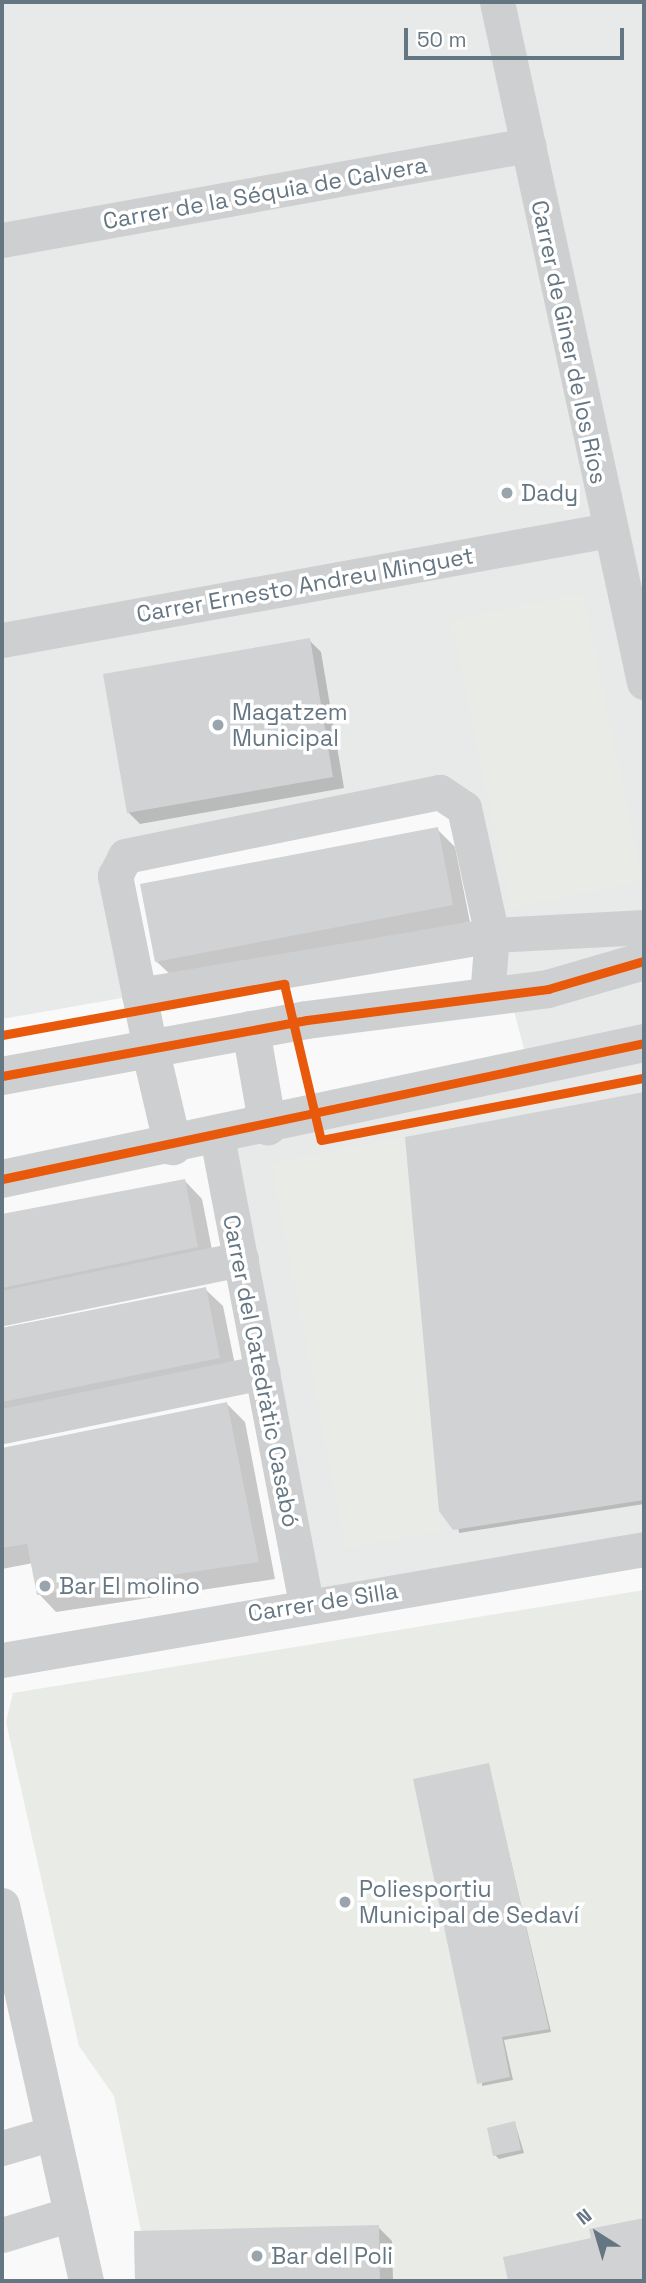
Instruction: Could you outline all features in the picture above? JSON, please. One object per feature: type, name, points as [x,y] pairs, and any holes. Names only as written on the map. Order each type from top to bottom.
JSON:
[{"type":"street","name":"Carrer de Giner de los Ríos","points":[[497,2],[644,682]]},
{"type":"street","name":"Carrer de la Séquia de Calvera","points":[[2,240],[528,145]]},
{"type":"street","name":"Carrer Ernesto Andreu Minguet","points":[[2,640],[609,530]]},
{"type":"street","points":[[173,1146],[115,876],[125,856],[440,792],[464,808],[492,935],[487,996]]},
{"type":"street","points":[[139,995],[492,935],[644,927]]},
{"type":"street","points":[[2,1076],[251,1030],[602,978],[644,961]]},
{"type":"street","points":[[251,1030],[268,1126]]},
{"type":"street","points":[[2,1179],[217,1137],[644,1043]]},
{"type":"street","name":"Carrer del Catedràtic Casabó","points":[[217,1137],[306,1604]]},
{"type":"street","points":[[2,1308],[241,1259]]},
{"type":"street","points":[[2,1426],[262,1372]]},
{"type":"street","name":"Carrer de Silla","points":[[2,1660],[306,1604],[644,1549]]},
{"type":"street","points":[[2,1905],[86,2281]]},
{"type":"street","points":[[2,2148],[53,2133]]},
{"type":"street","points":[[2,2235],[71,2214]]},
{"type":"shaded area","points":[[2,2],[644,2],[644,1546],[306,1604],[217,1137],[529,1068],[458,799],[125,856],[139,995],[2,1019]]},
{"type":"shaded area","points":[[583,593],[642,881],[511,909],[451,620]]},
{"type":"shaded area","points":[[405,1137],[441,1532],[346,1548],[271,1163]]},
{"type":"shaded area","name":"Poliesportiu Municipal de Sedaví","points":[[644,1590],[644,2281],[135,2281],[134,2231],[141,2231],[114,2096],[79,2046],[6,1722],[13,1693]]},
{"type":"building","name":"Magatzem Municipal","points":[[310,638],[333,777],[127,813],[103,674]]},
{"type":"building","points":[[438,827],[453,905],[155,962],[140,884]]},
{"type":"building","points":[[644,1092],[644,1500],[453,1530],[439,1511],[405,1137]]},
{"type":"building","points":[[185,1179],[198,1247],[2,1288],[2,1214]]},
{"type":"building","points":[[206,1287],[220,1358],[2,1402],[2,1328]]},
{"type":"building","points":[[227,1402],[259,1562],[37,1595],[27,1544],[2,1548],[2,1448]]},
{"type":"building","points":[[489,1763],[549,2029],[502,2037],[510,2077],[477,2084],[413,1779]]},
{"type":"building","points":[[515,2121],[521,2150],[493,2156],[487,2128]]},
{"type":"building","points":[[644,2218],[644,2281],[508,2281],[503,2257],[591,2238],[589,2229]]},
{"type":"building","name":"Bar del Poli","points":[[379,2225],[380,2281],[135,2281],[134,2231]]},
{"type":"cycle path","points":[[2,1076],[307,1020],[548,989],[644,961]]},
{"type":"cycle path","points":[[2,1035],[284,984],[321,1140],[644,1078]]},
{"type":"cycle path","points":[[2,1179],[644,1043]]},
{"type":"place","name":"Dady","points":[[507,493]]},
{"type":"place","name":"Magatzem Municipal","points":[[218,725]]},
{"type":"place","name":"Bar El molino","points":[[45,1586]]},
{"type":"place","name":"Poliesportiu Municipal de Sedaví","points":[[345,1902]]},
{"type":"place","name":"Bar del Poli","points":[[257,2256]]}]
